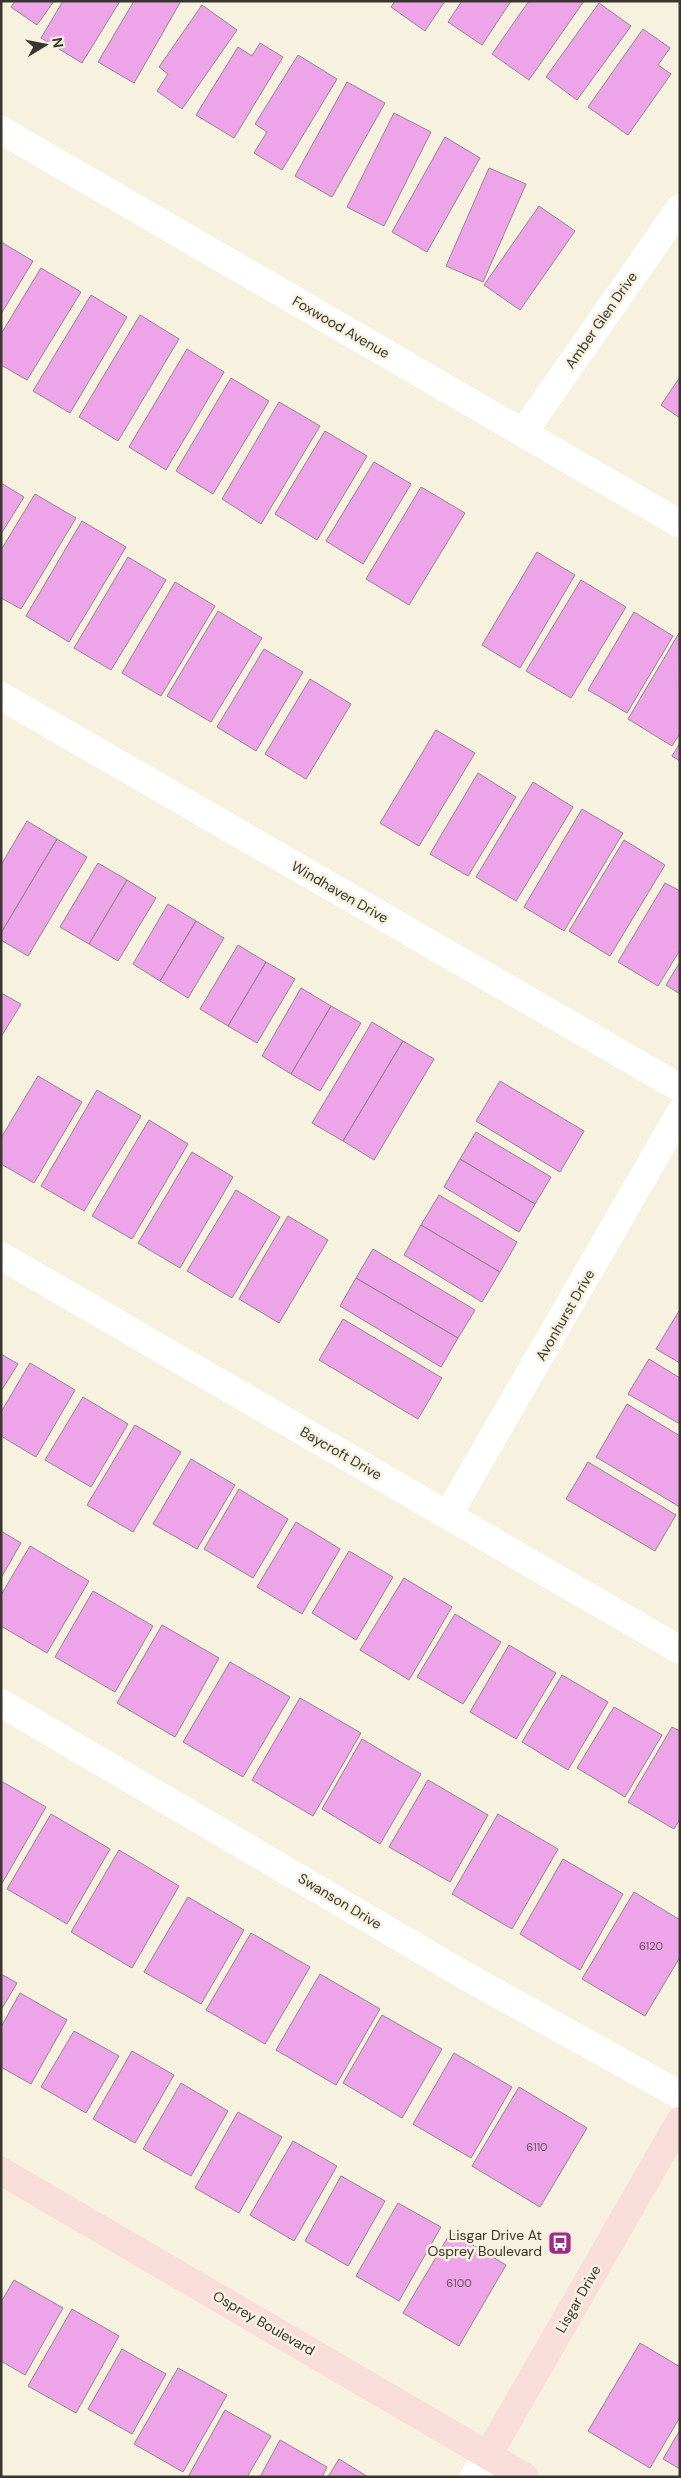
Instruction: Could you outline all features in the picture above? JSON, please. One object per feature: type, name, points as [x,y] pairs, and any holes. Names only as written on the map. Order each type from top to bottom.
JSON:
[{"type":"street","name":"Foxwood Avenue","points":[[1,130],[680,524]]},
{"type":"street","name":"Amber Glen Drive","points":[[523,433],[680,208]]},
{"type":"street","name":"Windhaven Drive","points":[[4,703],[680,1088]]},
{"type":"street","name":"Avonhurst Drive","points":[[448,1515],[680,1113]]},
{"type":"street","name":"Baycroft Drive","points":[[1,1256],[680,1650]]},
{"type":"street","name":"Swanson Drive","points":[[1,1703],[464,1975],[680,2095]]},
{"type":"street","name":"Lisgar Drive","points":[[481,2466],[680,2121]]},
{"type":"street","name":"Osprey Boulevard","points":[[1,2171],[481,2466],[525,2477]]},
{"type":"building","points":[[15,1],[54,1],[37,25],[11,7]]},
{"type":"building","points":[[63,1],[120,1],[82,63],[41,38]]},
{"type":"building","points":[[134,1],[181,1],[134,83],[98,62]]},
{"type":"building","points":[[395,1],[445,1],[425,31],[391,7]]},
{"type":"building","points":[[462,1],[511,1],[482,45],[448,22]]},
{"type":"building","points":[[529,1],[584,1],[529,80],[492,54]]},
{"type":"building","points":[[599,3],[631,26],[577,100],[546,77]]},
{"type":"building","points":[[202,5],[237,30],[182,109],[157,91],[168,74],[159,67]]},
{"type":"building","points":[[643,29],[670,48],[658,65],[671,74],[628,135],[588,107]]},
{"type":"building","points":[[260,43],[283,57],[234,138],[196,115],[238,47],[252,56]]},
{"type":"building","points":[[298,55],[337,79],[282,170],[254,153],[267,132],[255,124]]},
{"type":"building","points":[[347,82],[385,103],[332,197],[295,176]]},
{"type":"building","points":[[394,113],[431,132],[384,226],[347,207]]},
{"type":"building","points":[[445,137],[480,158],[427,252],[392,232]]},
{"type":"building","points":[[489,168],[526,184],[483,282],[446,266]]},
{"type":"building","points":[[539,206],[575,231],[520,310],[484,285]]},
{"type":"building","points":[[1,242],[33,261],[1,314]]},
{"type":"building","points":[[41,268],[81,292],[27,380],[1,365],[1,334]]},
{"type":"building","points":[[91,295],[127,317],[70,413],[33,391]]},
{"type":"building","points":[[140,315],[179,339],[118,441],[79,417]]},
{"type":"building","points":[[187,349],[224,372],[166,470],[129,447]]},
{"type":"building","points":[[680,377],[680,418],[661,405]]},
{"type":"building","points":[[231,378],[269,401],[213,494],[176,471]]},
{"type":"building","points":[[279,402],[320,426],[261,524],[222,499]]},
{"type":"building","points":[[325,431],[367,456],[317,540],[275,514]]},
{"type":"building","points":[[374,462],[411,484],[363,564],[326,541]]},
{"type":"building","points":[[1,483],[24,497],[1,534]]},
{"type":"building","points":[[421,487],[465,513],[409,605],[366,579]]},
{"type":"building","points":[[35,494],[76,518],[21,609],[1,598],[1,550]]},
{"type":"building","points":[[82,521],[126,547],[69,642],[26,616]]},
{"type":"building","points":[[537,552],[575,575],[520,668],[482,645]]},
{"type":"building","points":[[128,557],[166,580],[111,670],[74,648]]},
{"type":"building","points":[[581,580],[626,607],[571,698],[526,671]]},
{"type":"building","points":[[175,582],[215,606],[161,696],[122,673]]},
{"type":"building","points":[[218,611],[262,638],[211,722],[167,696]]},
{"type":"building","points":[[634,612],[673,636],[627,713],[588,690]]},
{"type":"building","points":[[679,633],[680,733],[672,746],[628,719]]},
{"type":"building","points":[[264,649],[303,672],[256,751],[217,727]]},
{"type":"building","points":[[310,679],[351,704],[306,779],[265,754]]},
{"type":"building","points":[[436,730],[475,753],[419,846],[380,823]]},
{"type":"building","points":[[680,743],[680,761],[672,756]]},
{"type":"building","points":[[478,773],[516,797],[468,876],[430,854]]},
{"type":"building","points":[[533,782],[573,807],[516,901],[476,877]]},
{"type":"building","points":[[582,809],[623,833],[564,931],[524,907]]},
{"type":"building","points":[[27,821],[57,839],[1,933],[1,865]]},
{"type":"building","points":[[57,839],[87,857],[28,956],[1,940],[1,933]]},
{"type":"building","points":[[624,840],[665,865],[610,956],[569,931]]},
{"type":"building","points":[[98,863],[127,880],[89,944],[60,927]]},
{"type":"building","points":[[127,880],[156,898],[118,961],[89,944]]},
{"type":"building","points":[[665,883],[680,891],[680,950],[658,986],[618,962]]},
{"type":"building","points":[[168,904],[196,921],[160,981],[133,964]]},
{"type":"building","points":[[196,921],[224,938],[188,998],[160,981]]},
{"type":"building","points":[[238,945],[266,962],[228,1026],[200,1009]]},
{"type":"building","points":[[266,962],[295,979],[257,1043],[228,1026]]},
{"type":"building","points":[[680,962],[680,994],[666,985]]},
{"type":"building","points":[[301,988],[331,1006],[291,1074],[262,1056]]},
{"type":"building","points":[[1,993],[21,1004],[1,1037]]},
{"type":"building","points":[[331,1006],[361,1023],[320,1091],[291,1074]]},
{"type":"building","points":[[372,1022],[403,1041],[343,1141],[312,1123]]},
{"type":"building","points":[[403,1041],[434,1059],[374,1160],[343,1141]]},
{"type":"building","points":[[38,1076],[82,1102],[34,1183],[1,1164],[1,1138]]},
{"type":"building","points":[[500,1081],[584,1131],[560,1172],[476,1121]]},
{"type":"building","points":[[97,1090],[141,1116],[84,1211],[41,1186]]},
{"type":"building","points":[[149,1120],[188,1144],[132,1239],[92,1216]]},
{"type":"building","points":[[476,1132],[551,1177],[535,1204],[460,1159]]},
{"type":"building","points":[[192,1152],[233,1177],[180,1268],[138,1243]]},
{"type":"building","points":[[460,1159],[535,1204],[519,1232],[444,1187]]},
{"type":"building","points":[[236,1190],[280,1217],[232,1298],[187,1271]]},
{"type":"building","points":[[439,1195],[517,1242],[500,1272],[421,1225]]},
{"type":"building","points":[[288,1216],[328,1240],[279,1323],[239,1299]]},
{"type":"building","points":[[421,1225],[500,1272],[482,1302],[404,1255]]},
{"type":"building","points":[[373,1249],[475,1310],[458,1338],[356,1278]]},
{"type":"building","points":[[356,1278],[458,1338],[441,1367],[340,1306]]},
{"type":"building","points":[[680,1312],[680,1363],[656,1349]]},
{"type":"building","points":[[343,1319],[442,1378],[418,1419],[319,1360]]},
{"type":"building","points":[[1,1354],[18,1364],[1,1391]]},
{"type":"building","points":[[649,1359],[680,1378],[680,1424],[628,1394]]},
{"type":"building","points":[[30,1363],[75,1390],[36,1457],[1,1436],[1,1412]]},
{"type":"building","points":[[83,1397],[128,1424],[91,1487],[45,1460]]},
{"type":"building","points":[[627,1404],[680,1436],[680,1507],[596,1457]]},
{"type":"building","points":[[135,1425],[181,1452],[133,1532],[87,1505]]},
{"type":"building","points":[[191,1459],[235,1485],[197,1549],[153,1524]]},
{"type":"building","points":[[588,1462],[676,1515],[655,1551],[566,1499]]},
{"type":"building","points":[[239,1489],[288,1519],[253,1578],[204,1549]]},
{"type":"building","points":[[296,1522],[340,1549],[302,1614],[257,1587]]},
{"type":"building","points":[[1,1531],[21,1543],[1,1578]]},
{"type":"building","points":[[30,1546],[89,1581],[47,1653],[1,1626],[1,1595]]},
{"type":"building","points":[[349,1551],[393,1577],[356,1640],[312,1613]]},
{"type":"building","points":[[404,1578],[452,1607],[409,1680],[360,1650]]},
{"type":"building","points":[[93,1591],[153,1626],[115,1692],[55,1657]]},
{"type":"building","points":[[455,1614],[501,1642],[463,1704],[417,1677]]},
{"type":"building","points":[[162,1625],[219,1658],[175,1737],[117,1703]]},
{"type":"building","points":[[509,1645],[556,1673],[516,1739],[470,1712]]},
{"type":"building","points":[[230,1662],[290,1697],[243,1777],[183,1742]]},
{"type":"building","points":[[562,1675],[608,1702],[568,1770],[522,1742]]},
{"type":"building","points":[[300,1698],[361,1733],[313,1816],[252,1780]]},
{"type":"building","points":[[614,1707],[662,1735],[625,1797],[577,1768]]},
{"type":"building","points":[[672,1727],[680,1731],[680,1819],[674,1829],[628,1802]]},
{"type":"building","points":[[362,1739],[421,1774],[380,1844],[322,1809]]},
{"type":"building","points":[[428,1780],[488,1815],[450,1882],[389,1847]]},
{"type":"building","points":[[1,1781],[46,1807],[1,1885]]},
{"type":"building","points":[[51,1814],[110,1849],[67,1924],[7,1889]]},
{"type":"building","points":[[498,1814],[558,1849],[512,1929],[452,1894]]},
{"type":"building","points":[[119,1850],[179,1886],[132,1968],[71,1932]]},
{"type":"building","points":[[563,1859],[623,1894],[580,1970],[520,1934]]},
{"type":"building","points":[[634,1892],[680,1920],[680,1957],[645,2016],[582,1979]]},
{"type":"building","points":[[188,1897],[244,1930],[201,2004],[144,1972]]},
{"type":"building","points":[[251,1933],[310,1967],[265,2044],[206,2010]]},
{"type":"building","points":[[1,1974],[17,1983],[1,2010]]},
{"type":"building","points":[[320,1974],[380,2009],[336,2085],[276,2050]]},
{"type":"building","points":[[20,1993],[67,2020],[31,2084],[1,2067],[1,2027]]},
{"type":"building","points":[[382,2015],[442,2049],[402,2118],[343,2083]]},
{"type":"building","points":[[74,2031],[119,2056],[86,2113],[41,2087]]},
{"type":"building","points":[[132,2051],[174,2075],[135,2143],[93,2119]]},
{"type":"building","points":[[454,2053],[512,2087],[471,2158],[413,2124]]},
{"type":"building","points":[[181,2083],[228,2111],[191,2176],[143,2149]]},
{"type":"building","points":[[519,2087],[587,2128],[540,2207],[472,2166]]},
{"type":"building","points":[[238,2112],[282,2137],[239,2213],[195,2188]]},
{"type":"building","points":[[293,2141],[337,2166],[294,2241],[250,2215]]},
{"type":"building","points":[[341,2176],[385,2201],[348,2266],[305,2241]]},
{"type":"building","points":[[398,2203],[441,2227],[399,2301],[356,2276]]},
{"type":"building","points":[[451,2232],[506,2265],[459,2346],[403,2313]]},
{"type":"building","points":[[14,2280],[63,2308],[25,2375],[1,2361],[1,2302]]},
{"type":"building","points":[[72,2309],[119,2336],[76,2413],[28,2386]]},
{"type":"building","points":[[640,2343],[680,2367],[680,2417],[650,2468],[588,2431]]},
{"type":"building","points":[[122,2349],[166,2374],[132,2434],[88,2409]]},
{"type":"building","points":[[178,2368],[227,2395],[183,2472],[134,2444]]},
{"type":"building","points":[[225,2410],[271,2436],[247,2477],[188,2477]]},
{"type":"building","points":[[680,2430],[680,2469],[663,2459]]},
{"type":"building","points":[[280,2440],[327,2467],[322,2477],[260,2477]]},
{"type":"building","points":[[339,2459],[368,2477],[328,2477]]},
{"type":"place","name":"Lisgar Drive At Osprey Boulevard","points":[[560,2243]]}]
